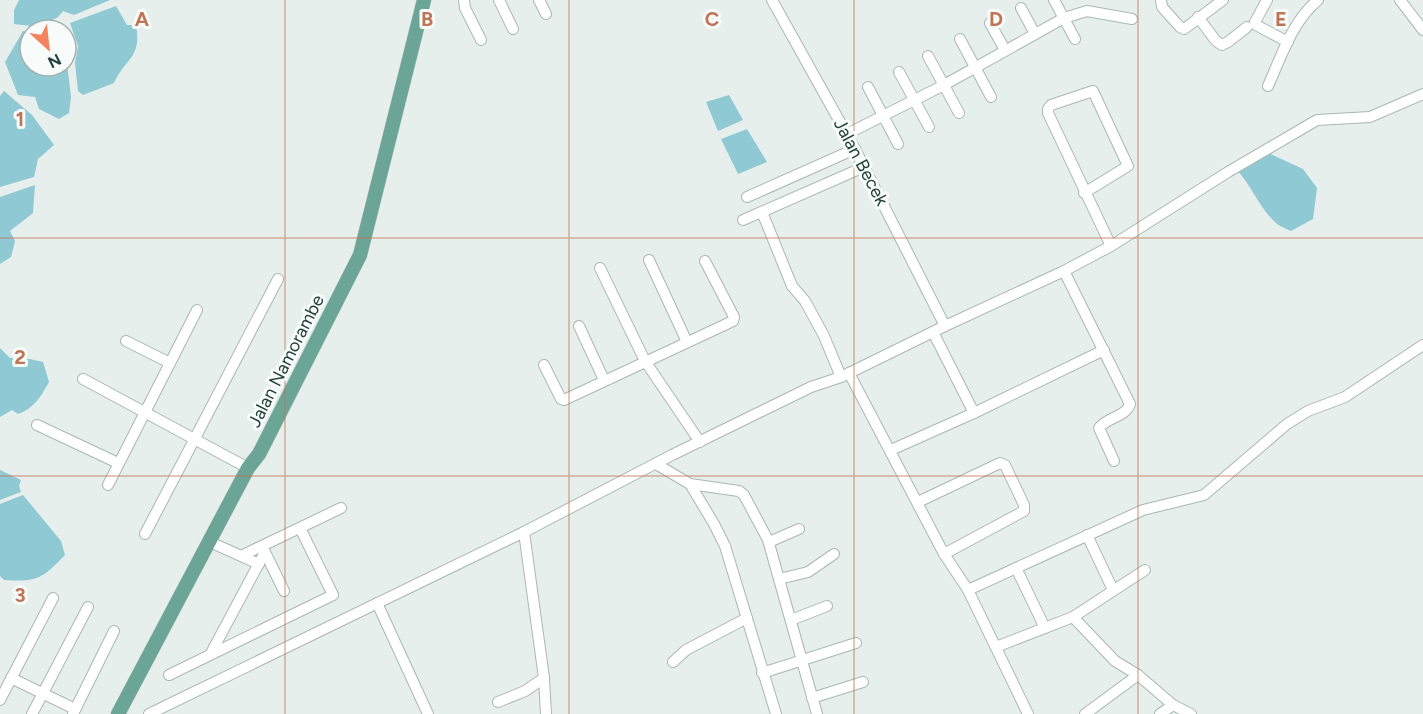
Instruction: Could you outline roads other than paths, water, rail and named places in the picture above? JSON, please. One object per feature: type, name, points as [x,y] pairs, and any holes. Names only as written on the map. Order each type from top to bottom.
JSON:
[{"type":"main road","name":"Jalan Namorambe","points":[[118,714],[248,468],[259,454],[360,255],[424,0]]},
{"type":"street","points":[[464,0],[465,8],[481,40]]},
{"type":"street","points":[[499,0],[513,29]]},
{"type":"street","points":[[539,0],[546,14]]},
{"type":"street","name":"Jalan Becek","points":[[772,0],[855,149],[945,326]]},
{"type":"street","points":[[1054,0],[1076,39]]},
{"type":"street","points":[[1161,0],[1162,7],[1184,29],[1223,0]]},
{"type":"street","points":[[1267,0],[1258,14],[1256,25],[1288,42]]},
{"type":"street","points":[[1268,86],[1288,42],[1308,8],[1317,0]]},
{"type":"street","points":[[1400,0],[1423,30]]},
{"type":"street","points":[[1021,8],[1035,34]]},
{"type":"street","points":[[847,134],[944,85],[1064,18],[1087,11],[1132,19]]},
{"type":"street","points":[[1198,18],[1216,41],[1222,45],[1247,27]]},
{"type":"street","points":[[990,23],[1005,50]]},
{"type":"street","points":[[960,39],[991,97]]},
{"type":"street","points":[[928,56],[959,113]]},
{"type":"street","points":[[899,72],[929,127]]},
{"type":"street","points":[[868,87],[898,144]]},
{"type":"street","points":[[1084,193],[1128,166],[1093,91],[1051,105],[1048,113],[1084,193],[1111,246]]},
{"type":"street","points":[[149,714],[524,532],[811,387],[845,375],[1064,271],[1111,246],[1239,165],[1317,120],[1370,117],[1423,94]]},
{"type":"street","points":[[747,197],[855,149]]},
{"type":"street","points":[[743,220],[864,167]]},
{"type":"street","points":[[762,212],[792,286],[805,301],[845,375],[891,450],[944,554],[968,590],[1028,714]]},
{"type":"street","points":[[649,260],[687,342]]},
{"type":"street","points":[[544,365],[563,400],[734,319],[705,261]]},
{"type":"street","points":[[600,268],[645,362],[699,442]]},
{"type":"street","points":[[1064,271],[1130,404],[1127,411],[1103,423],[1099,428],[1114,461]]},
{"type":"street","points":[[145,534],[278,279]]},
{"type":"street","points":[[108,485],[197,310]]},
{"type":"street","points":[[579,326],[604,380]]},
{"type":"street","points":[[933,332],[974,413]]},
{"type":"street","points":[[126,341],[170,363]]},
{"type":"street","points":[[968,590],[1148,508],[1204,495],[1287,423],[1308,411],[1345,397],[1423,345]]},
{"type":"street","points":[[891,450],[1104,350]]},
{"type":"street","points":[[82,379],[248,468]]},
{"type":"street","points":[[37,425],[118,464]]},
{"type":"street","points":[[918,502],[1001,463],[1005,465],[1024,505],[1024,512],[944,554]]},
{"type":"street","points":[[656,464],[690,484],[741,492],[769,542],[817,714]]},
{"type":"street","points":[[690,484],[722,539],[776,714]]},
{"type":"street","points":[[243,555],[264,549],[341,508]]},
{"type":"street","points":[[170,675],[333,595],[300,528]]},
{"type":"street","points":[[769,542],[799,529]]},
{"type":"street","points":[[524,532],[544,678],[546,714]]},
{"type":"street","points":[[1087,535],[1113,590]]},
{"type":"street","points":[[210,542],[259,564]]},
{"type":"street","points":[[210,655],[259,564],[264,549]]},
{"type":"street","points":[[264,549],[284,591]]},
{"type":"street","points":[[779,579],[808,572],[834,555]]},
{"type":"street","points":[[1016,568],[1045,628]]},
{"type":"street","points":[[996,647],[1073,617],[1145,570]]},
{"type":"street","points":[[0,700],[53,598]]},
{"type":"street","points":[[377,603],[428,714]]},
{"type":"street","points":[[790,620],[827,606]]},
{"type":"street","points":[[32,714],[88,607]]},
{"type":"street","points":[[1073,617],[1114,661],[1138,675],[1173,705],[1191,714]]},
{"type":"street","points":[[673,662],[686,650],[747,618]]},
{"type":"street","points":[[11,678],[74,711],[114,631]]},
{"type":"street","points":[[762,673],[856,643]]},
{"type":"street","points":[[1085,714],[1138,675]]},
{"type":"street","points":[[498,702],[525,691],[544,678]]},
{"type":"street","points":[[812,698],[863,682]]},
{"type":"street","points":[[1160,714],[1173,705]]},
{"type":"water","points":[[19,0],[110,0],[74,15],[63,11],[56,18],[18,18],[18,24],[14,24],[14,10]]},
{"type":"water","points":[[116,6],[127,25],[136,25],[137,36],[135,51],[114,83],[83,95],[78,91],[77,78],[78,20]]},
{"type":"water","points":[[18,40],[18,78],[69,78],[71,97],[69,113],[59,119],[39,109],[35,97],[18,95],[5,62]]},
{"type":"water","points":[[4,91],[32,115],[54,145],[38,159],[34,177],[0,187],[0,96]]},
{"type":"water","points":[[729,95],[743,120],[718,131],[706,102]]},
{"type":"water","points":[[747,129],[767,162],[738,174],[721,139]]},
{"type":"water","points":[[1266,152],[1303,169],[1317,188],[1313,219],[1291,231],[1278,224],[1269,215],[1238,171]]},
{"type":"water","points":[[35,185],[33,213],[10,231],[15,241],[11,257],[0,264],[0,197]]},
{"type":"water","points":[[0,348],[10,358],[43,362],[49,382],[40,397],[24,412],[18,414],[12,410],[0,417]]},
{"type":"water","points":[[0,470],[21,480],[19,486],[21,492],[0,500]]},
{"type":"water","points":[[23,495],[61,541],[65,555],[38,577],[4,580],[0,576],[0,504]]}]
